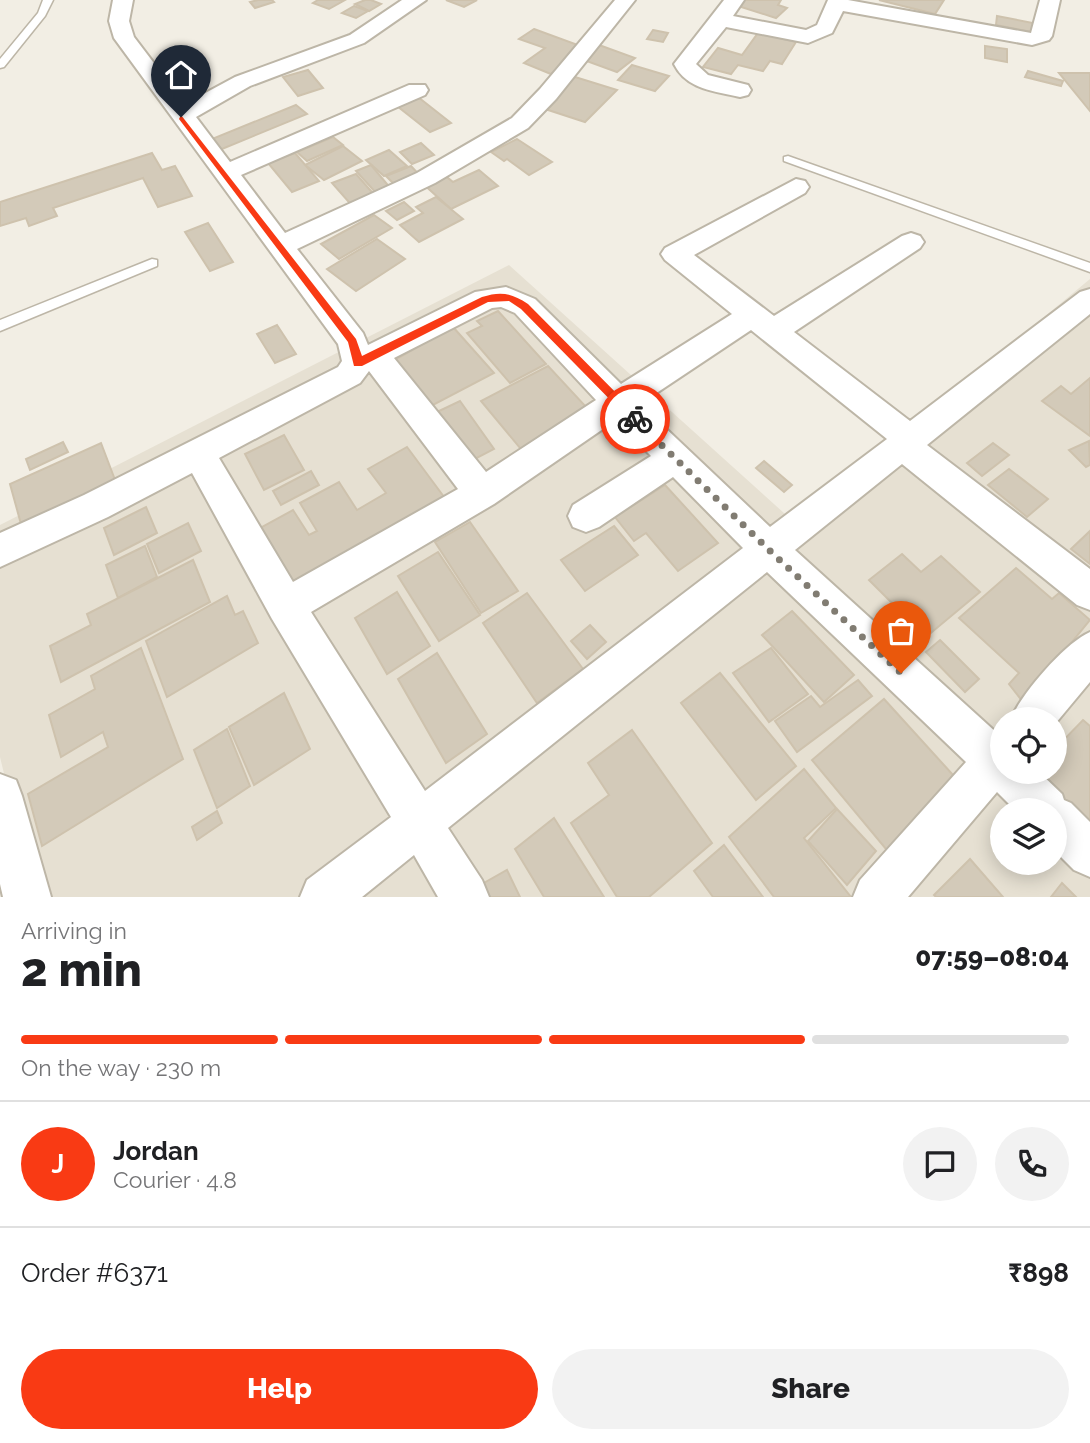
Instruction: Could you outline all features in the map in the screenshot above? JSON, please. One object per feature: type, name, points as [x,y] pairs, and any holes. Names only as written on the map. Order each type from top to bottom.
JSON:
[{"type":"street","points":[[123,0],[119,21],[124,38],[181,117],[366,359],[481,493]]},
{"type":"street","points":[[181,117],[213,94],[240,80],[361,37],[414,0]]},
{"type":"street","points":[[280,246],[426,178],[520,123],[539,104],[625,0]]},
{"type":"street","points":[[734,0],[685,64],[687,70],[703,81],[740,90]]},
{"type":"street","points":[[944,24],[950,0]]},
{"type":"street","points":[[721,20],[808,37],[825,29],[837,2],[944,24],[1032,38],[1042,36],[1050,0]]},
{"type":"street","points":[[225,173],[417,90]]},
{"type":"street","points":[[796,187],[675,254],[1090,592]]},
{"type":"street","points":[[286,606],[481,493],[618,401],[911,242]]},
{"type":"street","points":[[0,550],[199,454],[349,375],[366,359],[485,299],[499,296],[512,298],[524,306],[769,550],[990,752]]},
{"type":"street","points":[[324,897],[1090,299]]},
{"type":"street","points":[[199,454],[286,606],[465,897]]},
{"type":"street","points":[[586,516],[675,458]]},
{"type":"street","points":[[1042,707],[1090,652]]},
{"type":"street","points":[[877,897],[990,776]]},
{"type":"street","points":[[1022,784],[1035,798]]},
{"type":"street","points":[[0,796],[16,889]]},
{"type":"street","points":[[1067,831],[1090,854]]},
{"type":"lane","points":[[0,65],[42,14],[48,0]]},
{"type":"lane","points":[[788,159],[1090,268]]},
{"type":"lane","points":[[0,326],[152,263]]},
{"type":"shaded area","points":[[509,265],[795,523],[1090,279],[1090,897],[34,897],[0,757],[0,525]]},
{"type":"building","points":[[318,0],[345,0],[329,9],[313,3]]},
{"type":"building","points":[[365,0],[381,4],[369,11],[355,4]]},
{"type":"building","points":[[446,0],[477,0],[464,7]]},
{"type":"building","points":[[740,0],[781,0],[778,5],[787,8],[776,18],[735,5]]},
{"type":"building","points":[[879,0],[944,0],[935,14]]},
{"type":"building","points":[[250,2],[274,2],[255,8]]},
{"type":"building","points":[[354,6],[368,11],[356,18],[342,13]]},
{"type":"building","points":[[997,16],[1038,24],[1037,33],[996,25]]},
{"type":"building","points":[[534,29],[586,48],[551,74],[524,63],[545,48],[519,39]]},
{"type":"building","points":[[653,30],[668,33],[663,42],[647,39]]},
{"type":"building","points":[[758,33],[796,42],[782,64],[770,61],[763,71],[738,65],[731,74],[703,67],[718,48],[742,55]]},
{"type":"building","points":[[599,45],[635,58],[617,72],[581,59]]},
{"type":"building","points":[[985,46],[1007,49],[1007,62],[985,58]]},
{"type":"building","points":[[632,65],[669,76],[655,91],[618,80]]},
{"type":"building","points":[[308,70],[323,88],[298,96],[283,77]]},
{"type":"building","points":[[1028,71],[1063,81],[1061,86],[1025,77]]},
{"type":"building","points":[[1059,73],[1090,73],[1090,111]]},
{"type":"building","points":[[575,77],[617,90],[585,122],[542,108]]},
{"type":"building","points":[[418,97],[451,123],[430,132],[397,106]]},
{"type":"building","points":[[296,105],[307,114],[217,151],[207,141]]},
{"type":"building","points":[[333,137],[343,145],[307,161],[297,152]]},
{"type":"building","points":[[517,139],[552,162],[529,175],[507,159],[504,161],[491,152]]},
{"type":"building","points":[[421,143],[434,155],[412,164],[400,152]]},
{"type":"building","points":[[343,146],[362,161],[324,180],[305,165]]},
{"type":"building","points":[[389,150],[407,166],[384,176],[366,160]]},
{"type":"building","points":[[152,153],[162,170],[175,166],[192,196],[158,207],[143,178],[53,208],[57,216],[29,226],[26,218],[0,226],[0,202]]},
{"type":"building","points":[[295,153],[319,181],[292,192],[268,163]]},
{"type":"building","points":[[371,165],[392,190],[378,195],[356,171]]},
{"type":"building","points":[[411,166],[422,178],[398,188],[386,176]]},
{"type":"building","points":[[479,170],[498,186],[451,209],[421,182],[442,173],[453,182]]},
{"type":"building","points":[[356,174],[378,199],[355,209],[332,183]]},
{"type":"building","points":[[436,197],[463,219],[419,242],[400,225],[423,213],[416,207]]},
{"type":"building","points":[[404,202],[414,211],[397,220],[386,211]]},
{"type":"building","points":[[374,215],[392,228],[339,259],[321,244]]},
{"type":"building","points":[[208,223],[233,262],[210,271],[185,232]]},
{"type":"building","points":[[377,239],[405,259],[356,291],[327,269]]},
{"type":"building","points":[[498,311],[546,364],[510,383],[467,333],[482,326],[477,321]]},
{"type":"building","points":[[277,325],[296,354],[275,363],[257,334]]},
{"type":"building","points":[[453,327],[494,373],[431,406],[395,360]]},
{"type":"building","points":[[548,366],[588,409],[525,454],[481,401]]},
{"type":"building","points":[[1090,378],[1090,436],[1042,401],[1061,386],[1071,394]]},
{"type":"building","points":[[460,401],[494,449],[471,461],[437,412]]},
{"type":"building","points":[[284,435],[304,470],[264,490],[245,454]]},
{"type":"building","points":[[1089,441],[1090,465],[1086,467],[1069,450]]},
{"type":"building","points":[[63,442],[68,452],[30,470],[26,459]]},
{"type":"building","points":[[101,443],[115,480],[21,524],[10,484]]},
{"type":"building","points":[[993,443],[1009,455],[982,476],[967,463]]},
{"type":"building","points":[[407,447],[447,501],[288,596],[253,532],[293,510],[309,535],[317,531],[300,503],[339,482],[357,510],[386,493],[368,469]]},
{"type":"building","points":[[764,461],[792,485],[784,492],[756,468]]},
{"type":"building","points":[[1009,469],[1048,499],[1027,517],[988,485]]},
{"type":"building","points":[[311,471],[319,485],[281,505],[273,491]]},
{"type":"building","points":[[665,485],[718,543],[678,571],[646,533],[634,541],[615,517]]},
{"type":"building","points":[[146,507],[157,533],[114,555],[104,528]]},
{"type":"building","points":[[470,522],[518,591],[481,613],[435,542]]},
{"type":"building","points":[[188,523],[201,551],[159,573],[147,544]]},
{"type":"building","points":[[614,526],[638,555],[585,591],[561,560]]},
{"type":"building","points":[[1090,531],[1090,564],[1071,549]]},
{"type":"building","points":[[145,546],[157,577],[118,598],[106,565]]},
{"type":"building","points":[[438,552],[480,615],[439,641],[398,576]]},
{"type":"building","points":[[902,554],[921,572],[941,556],[980,592],[926,637],[869,580]]},
{"type":"building","points":[[193,560],[210,602],[61,682],[50,646],[91,625],[87,614]]},
{"type":"building","points":[[1016,568],[1052,599],[1059,593],[1090,620],[1023,702],[1009,684],[1019,673],[959,618]]},
{"type":"building","points":[[397,592],[430,646],[387,674],[355,618]]},
{"type":"building","points":[[527,593],[583,669],[537,703],[483,623]]},
{"type":"building","points":[[227,596],[235,615],[243,611],[258,643],[167,697],[146,641]]},
{"type":"building","points":[[792,611],[854,675],[824,702],[762,635]]},
{"type":"building","points":[[908,624],[926,640],[903,662],[890,646]]},
{"type":"building","points":[[590,625],[606,642],[587,659],[571,641]]},
{"type":"building","points":[[940,640],[979,679],[965,692],[926,652]]},
{"type":"building","points":[[141,648],[183,759],[42,846],[28,794],[108,747],[103,732],[61,757],[49,715],[95,689],[91,676]]},
{"type":"building","points":[[771,648],[808,694],[769,722],[733,673]]},
{"type":"building","points":[[437,653],[487,734],[446,763],[398,679]]},
{"type":"building","points":[[720,673],[796,766],[756,800],[681,703]]},
{"type":"building","points":[[858,680],[872,696],[797,752],[775,721],[811,696],[820,707]]},
{"type":"building","points":[[284,693],[310,749],[254,785],[229,727]]},
{"type":"building","points":[[884,699],[963,786],[891,855],[812,760]]},
{"type":"building","points":[[1083,720],[1090,726],[1090,846],[1067,823],[1067,798],[1043,798],[1029,784],[1067,784],[1067,737]]},
{"type":"building","points":[[227,729],[250,786],[217,808],[194,750]]},
{"type":"building","points":[[632,730],[712,843],[649,897],[617,897],[571,823],[609,795],[588,763]]},
{"type":"building","points":[[804,769],[836,808],[804,838],[851,897],[774,897],[729,837]]},
{"type":"building","points":[[837,809],[876,851],[847,885],[808,841]]},
{"type":"building","points":[[217,811],[222,823],[197,840],[192,827]]},
{"type":"building","points":[[554,818],[604,897],[544,897],[515,849]]},
{"type":"building","points":[[724,845],[763,897],[713,897],[694,871]]},
{"type":"building","points":[[970,859],[1003,897],[936,897],[934,895]]},
{"type":"building","points":[[507,870],[520,897],[481,897],[475,888]]},
{"type":"building","points":[[1062,883],[1076,897],[1051,897]]},
{"type":"way so far","points":[[635,419],[769,550],[901,673]]},
{"type":"route","points":[[181,117],[352,341],[358,363],[485,299],[499,296],[512,298],[524,306],[635,419]]}]
